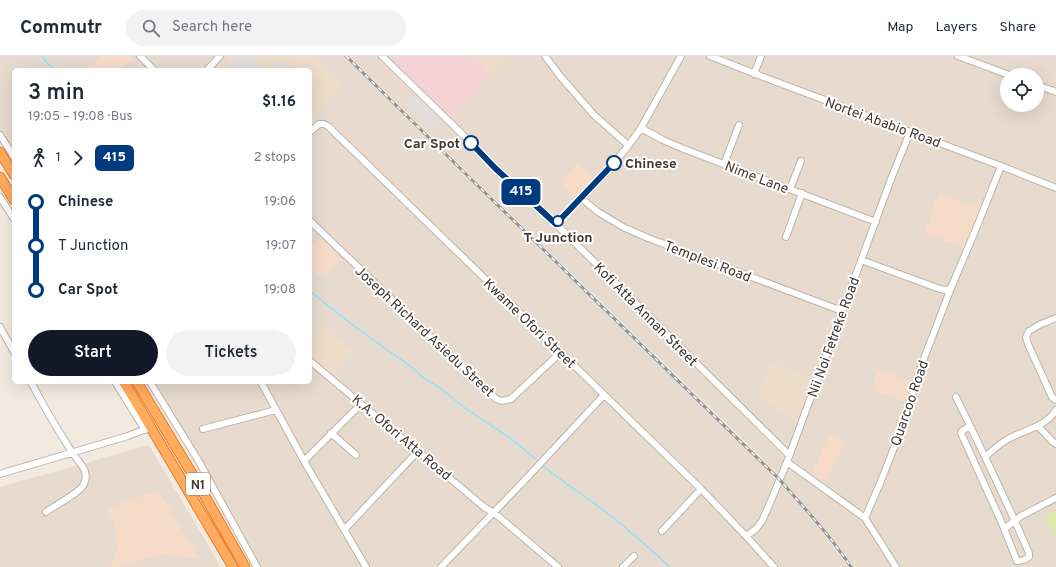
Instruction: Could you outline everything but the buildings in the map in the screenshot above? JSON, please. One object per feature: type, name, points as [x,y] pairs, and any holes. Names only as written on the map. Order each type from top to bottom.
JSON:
[{"type":"highway","points":[[0,152],[12,172]]},
{"type":"highway","points":[[0,177],[12,197]]},
{"type":"highway","name":"N1","points":[[125,384],[148,428],[196,503],[233,567]]},
{"type":"highway","name":"N1","points":[[139,384],[246,567]]},
{"type":"highway","points":[[196,503],[206,530],[227,567]]},
{"type":"street","points":[[140,56],[152,68]]},
{"type":"street","points":[[209,68],[220,56]]},
{"type":"street","name":"Kofi Atta Annan Street","points":[[382,56],[495,168],[556,224],[789,455]]},
{"type":"street","points":[[545,56],[560,76],[594,115],[628,145]]},
{"type":"street","points":[[556,224],[616,161],[641,128],[681,56]]},
{"type":"street","name":"Nortei Ababio Road","points":[[710,56],[1056,188]]},
{"type":"street","points":[[754,74],[760,56]]},
{"type":"street","points":[[958,56],[1000,72]]},
{"type":"street","points":[[1044,88],[1056,92]]},
{"type":"street","name":"Kwame Ofori Street","points":[[312,130],[319,124],[324,124],[329,127],[604,394],[700,489],[774,567]]},
{"type":"street","points":[[724,164],[739,125]]},
{"type":"street","name":"Nime Lane","points":[[641,128],[672,144],[876,222]]},
{"type":"street","name":"Nii Noi Fetreke Road","points":[[746,536],[756,529],[762,521],[770,503],[910,132]]},
{"type":"street","points":[[0,135],[12,154]]},
{"type":"street","points":[[790,189],[801,161]]},
{"type":"street","name":"Quarcoo Road","points":[[865,518],[897,440],[923,361],[951,288],[1001,166]]},
{"type":"street","points":[[8,191],[0,196],[12,216]]},
{"type":"street","points":[[786,237],[802,193]]},
{"type":"street","name":"Templesi Road","points":[[582,198],[598,212],[622,228],[842,312]]},
{"type":"street","name":"Joseph Richard Asiedu Street","points":[[312,223],[496,399],[502,401],[511,399],[561,352]]},
{"type":"street","points":[[861,260],[940,289],[946,290],[951,288]]},
{"type":"street","points":[[1056,318],[1029,331],[1026,337],[1047,387],[1052,397],[1056,400]]},
{"type":"street","points":[[0,327],[12,348]]},
{"type":"street","name":"K.A. Ofori Atta Road","points":[[312,363],[558,567]]},
{"type":"street","points":[[31,384],[72,453],[81,463],[86,475],[84,485],[79,490],[46,512]]},
{"type":"street","points":[[0,474],[128,436],[148,428],[116,384]]},
{"type":"street","points":[[151,384],[198,460],[257,567]]},
{"type":"street","points":[[262,384],[304,461],[366,567]]},
{"type":"street","points":[[441,567],[494,513],[604,394]]},
{"type":"street","points":[[956,397],[985,457],[1015,520],[1029,553],[1029,557],[1027,559],[1017,561],[961,433],[970,426]]},
{"type":"street","points":[[304,461],[361,404]]},
{"type":"street","points":[[203,428],[276,410]]},
{"type":"street","points":[[985,457],[1008,439],[1038,426],[1052,417],[1056,410]]},
{"type":"street","points":[[1038,426],[1056,444]]},
{"type":"street","points":[[331,433],[356,455]]},
{"type":"street","points":[[344,530],[418,451]]},
{"type":"street","points":[[786,462],[865,518],[896,567]]},
{"type":"street","points":[[662,531],[700,489]]},
{"type":"street","points":[[1004,529],[1033,509],[1056,498]]},
{"type":"street","points":[[623,567],[634,556]]},
{"type":"shaded area","points":[[0,56],[344,56],[561,270],[582,288],[751,453],[816,524],[848,567],[256,567],[149,384],[312,384],[312,68],[12,68],[12,159],[0,139]]},
{"type":"shaded area","points":[[102,56],[130,56],[133,59],[122,68],[87,68]]},
{"type":"shaded area","points":[[230,56],[316,56],[344,84],[312,117],[312,68],[219,68]]},
{"type":"shaded area","points":[[238,56],[252,56],[262,66],[260,68],[227,68]]},
{"type":"shaded area","points":[[349,56],[1056,56],[1056,567],[853,567],[842,550],[819,522],[754,450]]},
{"type":"shaded area","points":[[389,56],[474,56],[490,74],[451,118]]},
{"type":"shaded area","points":[[474,56],[508,56],[490,74]]},
{"type":"shaded area","points":[[281,58],[291,68],[276,68],[273,66]]},
{"type":"shaded area","points":[[416,94],[443,121],[433,131],[406,104]]},
{"type":"shaded area","points":[[578,163],[593,179],[575,198],[559,181]]},
{"type":"shaded area","points":[[939,193],[980,208],[965,248],[924,233]]},
{"type":"shaded area","points":[[320,238],[341,260],[322,277],[312,270],[312,246]]},
{"type":"shaded area","points":[[323,325],[353,352],[334,376],[312,358],[312,332]]},
{"type":"shaded area","points":[[771,363],[813,378],[797,423],[758,395]]},
{"type":"shaded area","points":[[878,370],[917,383],[910,403],[872,390]]},
{"type":"shaded area","points":[[829,434],[845,441],[826,482],[813,472]]},
{"type":"shaded area","points":[[149,445],[221,567],[0,567],[0,487]]},
{"type":"shaded area","points":[[158,490],[199,559],[159,554],[120,567],[110,567],[118,548],[114,523],[108,508]]},
{"type":"green space","points":[[1056,511],[1056,537],[1045,516]]},
{"type":"waterway","points":[[41,56],[52,68]]},
{"type":"waterway","points":[[312,293],[350,323],[414,369],[422,377],[440,388],[465,408],[510,438],[539,462]]},
{"type":"waterway","points":[[542,465],[617,521],[670,567]]},
{"type":"railway","points":[[346,56],[779,479],[826,533],[851,567]]},
{"type":"bus line","name":"415","points":[[471,143],[495,168],[556,224],[614,163]]},
{"type":"place","name":"Car Spot","points":[[471,143]]},
{"type":"place","name":"Chinese","points":[[614,163]]},
{"type":"place","name":"T Junction","points":[[558,221]]}]
